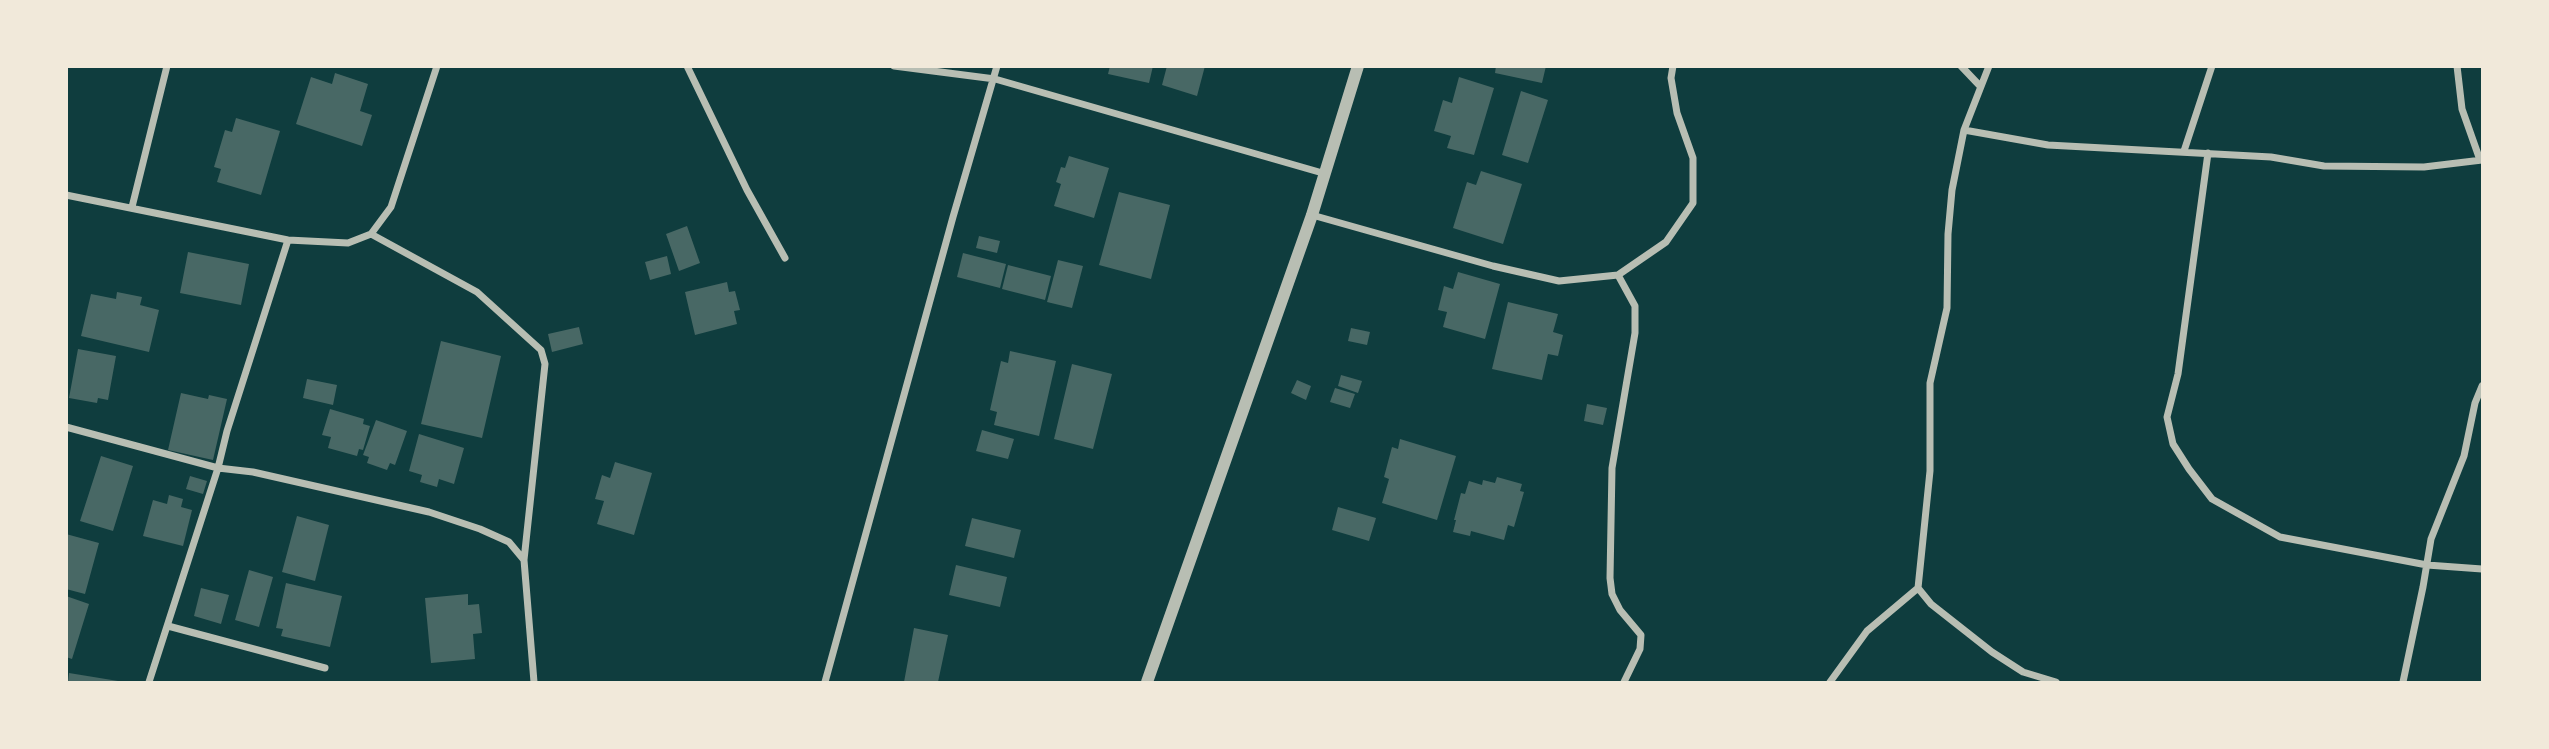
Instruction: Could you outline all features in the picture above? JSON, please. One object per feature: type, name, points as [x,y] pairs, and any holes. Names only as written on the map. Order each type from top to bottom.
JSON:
[{"type":"street","points":[[132,207],[167,66]]},
{"type":"street","points":[[66,195],[288,240],[348,243],[371,234],[391,207],[437,66]]},
{"type":"street","points":[[687,66],[747,190],[785,258]]},
{"type":"street","points":[[894,66],[995,79],[1326,174]]},
{"type":"street","points":[[824,682],[997,66]]},
{"type":"street","points":[[1147,682],[1312,215],[1358,66]]},
{"type":"street","points":[[1312,215],[1468,259],[1559,281],[1618,275],[1666,242],[1693,203],[1693,158],[1677,113],[1671,78],[1673,66]]},
{"type":"street","points":[[1961,66],[1980,86]]},
{"type":"street","points":[[1830,682],[1867,631],[1918,588],[1930,471],[1930,383],[1947,308],[1948,234],[1952,190],[1964,130],[1989,66]]},
{"type":"street","points":[[2184,151],[2212,66]]},
{"type":"street","points":[[1964,130],[2048,145],[2270,157],[2324,166],[2424,167],[2481,160],[2462,109],[2457,66]]},
{"type":"street","points":[[2208,153],[2178,374],[2167,417],[2173,444],[2212,499],[2280,537],[2427,565],[2483,569]]},
{"type":"street","points":[[371,234],[477,292],[541,350],[545,363],[524,560],[534,682]]},
{"type":"street","points":[[149,682],[288,240]]},
{"type":"street","points":[[1618,275],[1634,306],[1636,333],[1612,468],[1610,578],[1612,594],[1620,610],[1641,635],[1640,649],[1624,682]]},
{"type":"street","points":[[2403,682],[2431,539],[2464,456],[2475,403],[2483,386]]},
{"type":"street","points":[[66,427],[218,468],[253,472],[429,512],[509,542],[524,560]]},
{"type":"street","points":[[1918,588],[1931,604],[1992,652],[2023,672],[2056,682]]},
{"type":"street","points":[[167,626],[325,668]]},
{"type":"street","points":[[2021,682],[2023,672]]},
{"type":"building","points":[[1110,66],[1153,66],[1149,83],[1108,74]]},
{"type":"building","points":[[1167,66],[1205,66],[1197,96],[1162,85]]},
{"type":"building","points":[[1496,66],[1546,66],[1542,83],[1495,73]]},
{"type":"building","points":[[335,73],[368,84],[360,111],[372,115],[362,146],[296,124],[311,77],[332,84]]},
{"type":"building","points":[[1459,77],[1494,88],[1474,155],[1447,148],[1451,136],[1434,131],[1443,100],[1452,103]]},
{"type":"building","points":[[1521,91],[1548,100],[1528,163],[1502,155]]},
{"type":"building","points":[[236,118],[280,131],[261,195],[217,182],[221,169],[214,167],[225,130],[232,132]]},
{"type":"building","points":[[1069,156],[1109,168],[1094,218],[1054,206],[1061,184],[1056,182],[1061,167],[1065,168]]},
{"type":"building","points":[[1481,171],[1522,184],[1503,244],[1453,228],[1467,182],[1476,185]]},
{"type":"building","points":[[1119,192],[1170,205],[1151,279],[1099,265]]},
{"type":"building","points":[[687,226],[700,263],[679,271],[666,234]]},
{"type":"building","points":[[979,236],[1000,241],[997,253],[976,248]]},
{"type":"building","points":[[188,252],[249,264],[241,305],[180,293]]},
{"type":"building","points":[[963,253],[1006,264],[1000,288],[957,277]]},
{"type":"building","points":[[667,256],[671,274],[650,280],[645,262]]},
{"type":"building","points":[[1058,260],[1083,266],[1072,308],[1047,302]]},
{"type":"building","points":[[1008,265],[1051,276],[1045,300],[1002,289]]},
{"type":"building","points":[[1458,272],[1500,284],[1485,339],[1443,327],[1447,312],[1438,310],[1444,286],[1453,289]]},
{"type":"building","points":[[727,282],[729,292],[735,291],[740,310],[734,311],[737,324],[695,335],[685,292]]},
{"type":"building","points":[[117,292],[142,297],[140,305],[159,310],[149,352],[81,336],[91,294],[116,299]]},
{"type":"building","points":[[1508,302],[1558,314],[1553,332],[1563,335],[1558,356],[1548,354],[1542,380],[1492,369]]},
{"type":"building","points":[[579,327],[583,344],[552,352],[548,334]]},
{"type":"building","points":[[1351,328],[1370,332],[1367,345],[1348,341]]},
{"type":"building","points":[[441,341],[501,356],[482,438],[421,424]]},
{"type":"building","points":[[78,349],[116,356],[108,400],[98,398],[97,403],[69,398]]},
{"type":"building","points":[[1010,351],[1056,361],[1039,436],[994,425],[997,412],[990,410],[1001,361],[1008,363]]},
{"type":"building","points":[[1072,364],[1112,374],[1093,449],[1054,439]]},
{"type":"building","points":[[1341,375],[1362,381],[1358,393],[1338,386]]},
{"type":"building","points":[[307,379],[337,385],[333,405],[303,398]]},
{"type":"building","points":[[1297,380],[1311,386],[1306,400],[1291,393]]},
{"type":"building","points":[[1335,388],[1355,394],[1350,408],[1330,402]]},
{"type":"building","points":[[181,393],[208,399],[209,395],[227,399],[213,460],[168,450]]},
{"type":"building","points":[[1587,404],[1607,408],[1603,425],[1584,421]]},
{"type":"building","points":[[330,409],[364,419],[363,424],[370,426],[363,450],[359,449],[357,456],[328,448],[331,437],[322,435]]},
{"type":"building","points":[[376,420],[407,431],[395,465],[390,463],[387,470],[367,463],[369,457],[363,455]]},
{"type":"building","points":[[982,430],[1014,439],[1008,459],[976,451]]},
{"type":"building","points":[[419,434],[464,448],[454,484],[439,479],[437,487],[420,482],[422,475],[409,471]]},
{"type":"building","points":[[1400,439],[1456,456],[1437,520],[1382,503],[1389,479],[1384,477],[1392,447],[1398,449]]},
{"type":"building","points":[[101,456],[133,466],[113,531],[80,521]]},
{"type":"building","points":[[615,462],[652,473],[634,535],[597,524],[604,501],[595,499],[602,475],[610,478]]},
{"type":"building","points":[[190,476],[207,481],[203,494],[186,489]]},
{"type":"building","points":[[1497,477],[1522,484],[1520,491],[1524,492],[1514,527],[1508,525],[1504,540],[1471,531],[1470,536],[1453,532],[1461,493],[1465,494],[1469,481],[1482,485],[1483,480],[1495,483]]},
{"type":"building","points":[[169,495],[183,499],[181,507],[192,510],[183,546],[143,536],[153,500],[167,504]]},
{"type":"building","points":[[1338,507],[1376,518],[1369,541],[1332,530]]},
{"type":"building","points":[[297,516],[329,525],[315,581],[282,572]]},
{"type":"building","points":[[972,518],[1021,530],[1014,558],[965,546]]},
{"type":"building","points":[[66,534],[99,543],[85,594],[66,589]]},
{"type":"building","points":[[956,565],[1007,577],[1000,607],[949,595]]},
{"type":"building","points":[[249,570],[273,577],[259,627],[235,620]]},
{"type":"building","points":[[286,583],[342,596],[330,647],[281,636],[283,629],[276,628]]},
{"type":"building","points":[[201,588],[229,595],[221,624],[194,616]]},
{"type":"building","points":[[468,594],[468,605],[479,604],[482,633],[473,634],[475,659],[431,663],[425,598]]},
{"type":"building","points":[[66,596],[89,604],[72,659],[66,657]]},
{"type":"building","points":[[914,628],[948,635],[938,682],[904,682]]},
{"type":"building","points":[[69,673],[118,681],[118,682],[68,682]]}]
